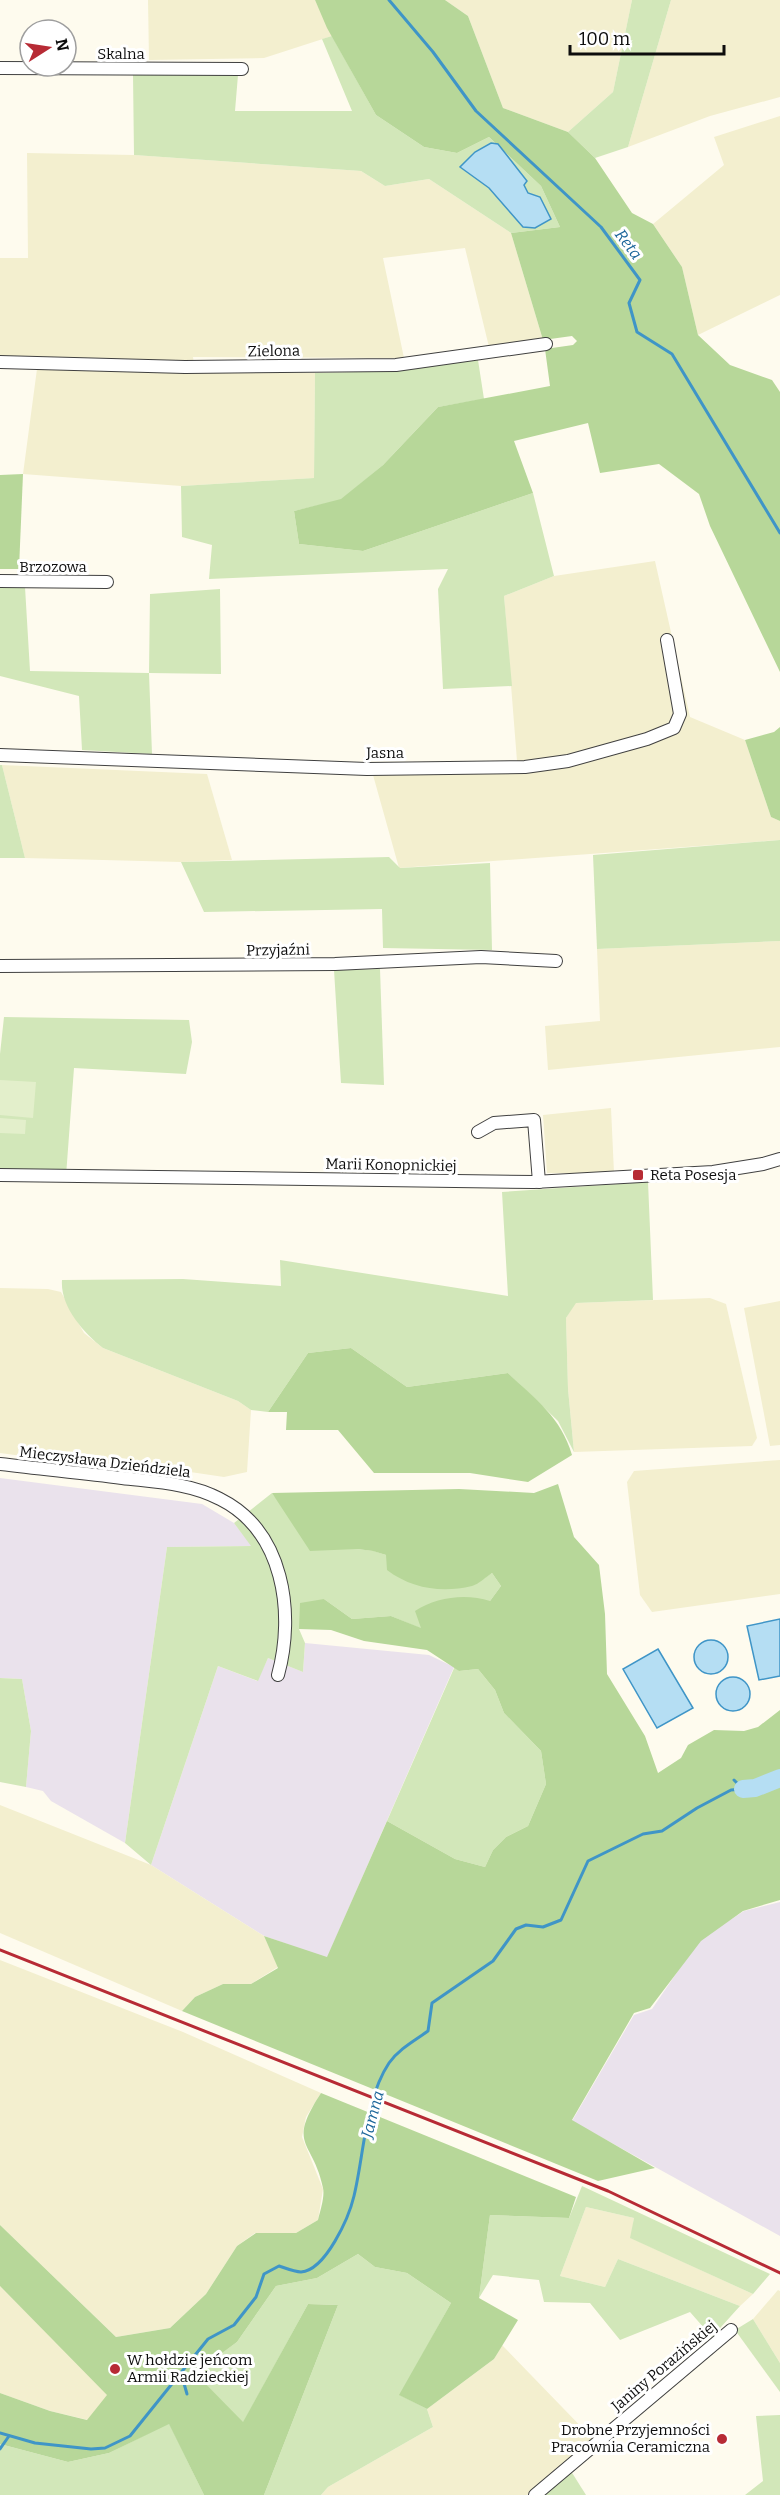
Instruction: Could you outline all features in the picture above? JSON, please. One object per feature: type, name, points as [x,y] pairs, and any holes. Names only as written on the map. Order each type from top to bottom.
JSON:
[{"type":"street","name":"Skalna","points":[[0,68],[242,69]]},
{"type":"street","name":"Zielona","points":[[0,362],[185,367],[396,365],[546,344]]},
{"type":"street","name":"Brzozowa","points":[[0,581],[107,582]]},
{"type":"street","name":"Jasna","points":[[0,755],[367,769],[543,766],[646,739],[674,728],[680,714],[667,640]]},
{"type":"street","name":"Przyjaźni","points":[[0,966],[335,964],[481,957],[556,961]]},
{"type":"street","points":[[478,1132],[494,1123],[534,1120],[539,1182]]},
{"type":"street","name":"Marii Konopnickiej","points":[[0,1176],[539,1182],[713,1172],[764,1164],[780,1159]]},
{"type":"street","name":"Mieczysława Dzieńdziela","points":[[0,1464],[190,1487],[221,1499],[242,1514],[262,1537],[276,1563],[283,1588],[286,1635],[278,1675]]},
{"type":"street","name":"Janiny Porazińskiej","points":[[535,2495],[731,2330]]},
{"type":"shaded area","points":[[148,0],[315,0],[332,36],[264,58],[149,60]]},
{"type":"shaded area","points":[[445,0],[632,0],[613,92],[568,132],[503,108],[468,16]]},
{"type":"shaded area","points":[[671,0],[780,0],[780,97],[710,116],[628,147]]},
{"type":"shaded area","points":[[780,116],[780,295],[698,335],[682,267],[653,224],[724,165],[714,137]]},
{"type":"shaded area","points":[[27,153],[134,155],[361,171],[385,186],[429,179],[511,233],[543,340],[489,347],[465,248],[383,258],[404,358],[193,357],[195,372],[315,373],[314,478],[181,486],[23,474],[37,369],[0,360],[0,258],[28,258]]},
{"type":"shaded area","points":[[655,561],[690,717],[745,740],[771,817],[780,821],[780,840],[399,868],[373,775],[517,761],[504,596],[554,576]]},
{"type":"shaded area","points":[[2,765],[207,774],[232,860],[181,862],[25,858]]},
{"type":"shaded area","points":[[780,941],[780,1047],[548,1070],[545,1026],[600,1021],[597,949]]},
{"type":"shaded area","points":[[611,1108],[614,1173],[547,1173],[543,1115]]},
{"type":"shaded area","points":[[0,1288],[48,1289],[61,1292],[84,1333],[103,1348],[238,1401],[251,1410],[247,1472],[224,1477],[143,1465],[66,1462],[0,1453]]},
{"type":"shaded area","points":[[710,1298],[726,1304],[757,1438],[752,1446],[574,1452],[568,1389],[566,1318],[575,1303]]},
{"type":"shaded area","points":[[780,1301],[780,1445],[770,1446],[744,1308]]},
{"type":"shaded area","points":[[780,1460],[780,1594],[652,1612],[640,1595],[627,1482],[634,1471]]},
{"type":"shaded area","points":[[0,1478],[202,1504],[234,1523],[252,1546],[167,1547],[125,1843],[51,1801],[43,1791],[26,1787],[31,1731],[22,1679],[0,1678]]},
{"type":"shaded area","points":[[305,1643],[429,1655],[454,1667],[327,1958],[264,1936],[151,1865],[218,1666],[257,1681],[268,1658],[303,1672]]},
{"type":"shaded area","points":[[0,1805],[151,1865],[264,1936],[278,1967],[251,1984],[223,1984],[195,1997],[182,2011],[0,1933]]},
{"type":"shaded area","points":[[780,1902],[780,2236],[572,2121],[634,2015],[652,2009],[699,1940],[744,1911]]},
{"type":"shaded area","points":[[0,1960],[183,2032],[321,2093],[306,2117],[302,2137],[323,2189],[318,2220],[296,2233],[255,2233],[237,2246],[206,2294],[170,2328],[116,2337],[0,2225]]},
{"type":"shaded area","points":[[586,2207],[634,2218],[631,2238],[753,2294],[740,2306],[618,2259],[605,2287],[560,2276]]},
{"type":"shaded area","points":[[0,2286],[108,2395],[88,2420],[50,2411],[0,2393]]},
{"type":"shaded area","points":[[778,2290],[780,2291],[780,2363],[753,2319]]},
{"type":"shaded area","points":[[502,2345],[593,2439],[527,2495],[321,2495],[328,2487],[433,2427],[427,2409],[494,2359]]},
{"type":"green space","points":[[315,0],[445,0],[468,16],[503,108],[568,132],[595,158],[632,213],[653,224],[682,267],[698,335],[730,365],[772,380],[780,392],[780,672],[710,526],[699,494],[659,464],[600,473],[588,423],[514,441],[533,493],[363,551],[299,544],[294,511],[341,499],[383,465],[438,407],[550,386],[545,349],[573,345],[577,341],[572,336],[543,340],[511,233],[560,227],[541,186],[489,137],[457,153],[424,147],[376,115],[327,28]]},
{"type":"green space","points":[[632,0],[671,0],[628,147],[595,158],[568,132],[613,92]]},
{"type":"green space","points":[[332,36],[376,115],[424,147],[457,153],[489,137],[541,186],[560,227],[511,233],[429,179],[385,186],[361,171],[134,155],[133,75],[238,75],[235,111],[352,111],[322,39]]},
{"type":"green space","points":[[478,360],[484,399],[438,407],[383,465],[341,500],[294,511],[299,544],[363,551],[533,493],[554,576],[504,596],[512,686],[443,689],[438,589],[448,569],[209,579],[212,545],[182,537],[181,486],[314,478],[315,373],[396,371]]},
{"type":"green space","points":[[23,474],[19,569],[0,569],[0,475]]},
{"type":"green space","points":[[0,586],[25,587],[30,671],[149,673],[152,754],[82,750],[79,696],[0,676]]},
{"type":"green space","points":[[220,589],[221,674],[149,673],[150,594]]},
{"type":"green space","points":[[780,727],[780,821],[771,817],[745,740],[774,732]]},
{"type":"green space","points":[[0,765],[2,765],[25,858],[0,858]]},
{"type":"green space","points":[[780,840],[780,941],[597,949],[593,855]]},
{"type":"green space","points":[[389,857],[400,868],[490,863],[492,950],[383,948],[382,909],[204,912],[181,862]]},
{"type":"green space","points":[[380,969],[384,1085],[341,1083],[334,970]]},
{"type":"green space","points":[[4,1017],[189,1020],[192,1042],[186,1074],[74,1068],[66,1176],[0,1175],[0,1054]]},
{"type":"green space","points":[[0,1080],[36,1082],[33,1118],[0,1115]]},
{"type":"green space","points":[[0,1118],[26,1120],[25,1134],[0,1133]]},
{"type":"green space","points":[[648,1182],[653,1300],[576,1303],[566,1318],[568,1389],[574,1452],[558,1421],[508,1373],[407,1387],[351,1348],[308,1353],[268,1412],[251,1410],[238,1401],[103,1348],[74,1318],[62,1290],[62,1280],[183,1279],[281,1286],[280,1260],[508,1296],[502,1192]]},
{"type":"green space","points":[[351,1348],[407,1387],[508,1373],[554,1419],[572,1455],[528,1482],[470,1473],[374,1473],[338,1430],[286,1430],[287,1412],[268,1412],[308,1353]]},
{"type":"green space","points":[[558,1484],[574,1537],[599,1565],[605,1614],[607,1674],[645,1736],[658,1773],[681,1758],[688,1745],[714,1730],[744,1731],[758,1727],[780,1710],[780,1900],[743,1911],[701,1941],[650,2008],[634,2013],[572,2120],[655,2168],[598,2181],[182,2011],[195,1997],[223,1984],[251,1984],[278,1968],[264,1936],[327,1957],[387,1821],[455,1859],[485,1867],[493,1850],[506,1837],[528,1826],[546,1784],[541,1751],[504,1713],[495,1690],[478,1669],[459,1671],[427,1650],[364,1641],[331,1630],[299,1629],[300,1603],[324,1599],[352,1619],[391,1616],[421,1628],[415,1611],[432,1602],[461,1597],[490,1601],[501,1586],[492,1573],[472,1586],[450,1589],[428,1588],[407,1582],[387,1570],[386,1555],[357,1549],[310,1551],[272,1493],[459,1489],[534,1493]]},
{"type":"green space","points":[[272,1493],[288,1514],[357,1549],[374,1551],[474,1585],[492,1573],[501,1586],[490,1601],[422,1629],[391,1616],[352,1619],[324,1599],[299,1629],[305,1643],[303,1672],[268,1658],[258,1681],[218,1666],[151,1865],[125,1843],[167,1547],[251,1546],[234,1523]]},
{"type":"green space","points":[[455,1666],[459,1671],[478,1669],[495,1690],[504,1713],[541,1751],[546,1784],[528,1826],[506,1837],[493,1850],[485,1867],[455,1859],[387,1821]]},
{"type":"green space","points":[[0,1678],[22,1679],[31,1731],[26,1787],[0,1782]]},
{"type":"green space","points":[[321,2093],[576,2197],[569,2218],[490,2215],[479,2298],[518,2320],[494,2359],[427,2409],[399,2395],[451,2303],[407,2273],[375,2267],[358,2254],[317,2278],[276,2286],[237,2342],[195,2373],[243,2422],[308,2304],[338,2305],[264,2495],[204,2495],[169,2424],[109,2453],[68,2462],[0,2444],[0,2393],[50,2411],[87,2420],[107,2395],[0,2286],[0,2225],[116,2337],[170,2328],[206,2294],[237,2246],[256,2233],[296,2233],[318,2220],[323,2200],[323,2188],[304,2134],[305,2124]]},
{"type":"green space","points":[[582,2186],[770,2274],[753,2294],[630,2238],[634,2218],[586,2207],[560,2276],[605,2287],[618,2259],[740,2306],[712,2337],[690,2312],[620,2340],[590,2303],[544,2302],[539,2280],[493,2275],[479,2298],[490,2215],[569,2218]]},
{"type":"green space","points":[[358,2254],[375,2267],[407,2273],[451,2303],[400,2395],[427,2409],[433,2427],[328,2487],[321,2495],[264,2495],[338,2305],[308,2304],[243,2423],[194,2373],[237,2342],[276,2286],[317,2278]]},
{"type":"green space","points":[[753,2319],[780,2363],[780,2392],[735,2330]]},
{"type":"green space","points":[[780,2415],[780,2495],[745,2495],[763,2481],[756,2416]]},
{"type":"green space","points":[[169,2423],[204,2495],[0,2495],[0,2444],[68,2462],[109,2453]]},
{"type":"green space","points":[[569,2468],[586,2495],[539,2495]]},
{"type":"water","points":[[491,143],[498,144],[527,181],[524,185],[528,193],[540,197],[551,219],[535,228],[523,227],[489,188],[460,167],[475,152]]},
{"type":"water","points":[[780,1619],[780,1676],[759,1680],[747,1626]]},
{"type":"water","points":[[711,1640],[723,1645],[728,1657],[723,1669],[711,1674],[699,1669],[694,1657],[699,1645]]},
{"type":"water","points":[[658,1649],[693,1708],[657,1728],[623,1669]]},
{"type":"water","points":[[733,1677],[745,1682],[750,1694],[745,1706],[733,1711],[721,1706],[716,1694],[721,1682]]},
{"type":"waterway","name":"Reta","points":[[389,0],[433,52],[476,111],[601,227],[640,280],[629,303],[637,332],[672,354],[780,533]]},
{"type":"waterway","name":"Jamna","points":[[743,1789],[755,1788],[780,1778]]},
{"type":"waterway","points":[[734,1780],[743,1789]]},
{"type":"waterway","name":"Jamna","points":[[0,2433],[35,2443],[91,2449],[105,2448],[130,2436],[208,2339],[234,2325],[256,2297],[264,2274],[279,2266],[301,2272],[310,2269],[327,2253],[342,2229],[354,2196],[370,2110],[381,2077],[397,2054],[428,2031],[432,2003],[493,1961],[516,1929],[526,1925],[543,1927],[561,1920],[588,1861],[643,1834],[662,1831],[697,1808],[731,1790],[743,1789]]},
{"type":"waterway","points":[[181,2373],[187,2394]]},
{"type":"waterway","points":[[0,2449],[9,2436]]},
{"type":"railway","points":[[0,1950],[608,2191],[780,2273]]},
{"type":"place","name":"Reta Posesja","points":[[638,1175]]},
{"type":"place","name":"W hołdzie jeńcom Armii Radzieckiej","points":[[115,2369]]},
{"type":"place","name":"Drobne Przyjemności Pracownia Ceramiczna","points":[[722,2439]]}]
